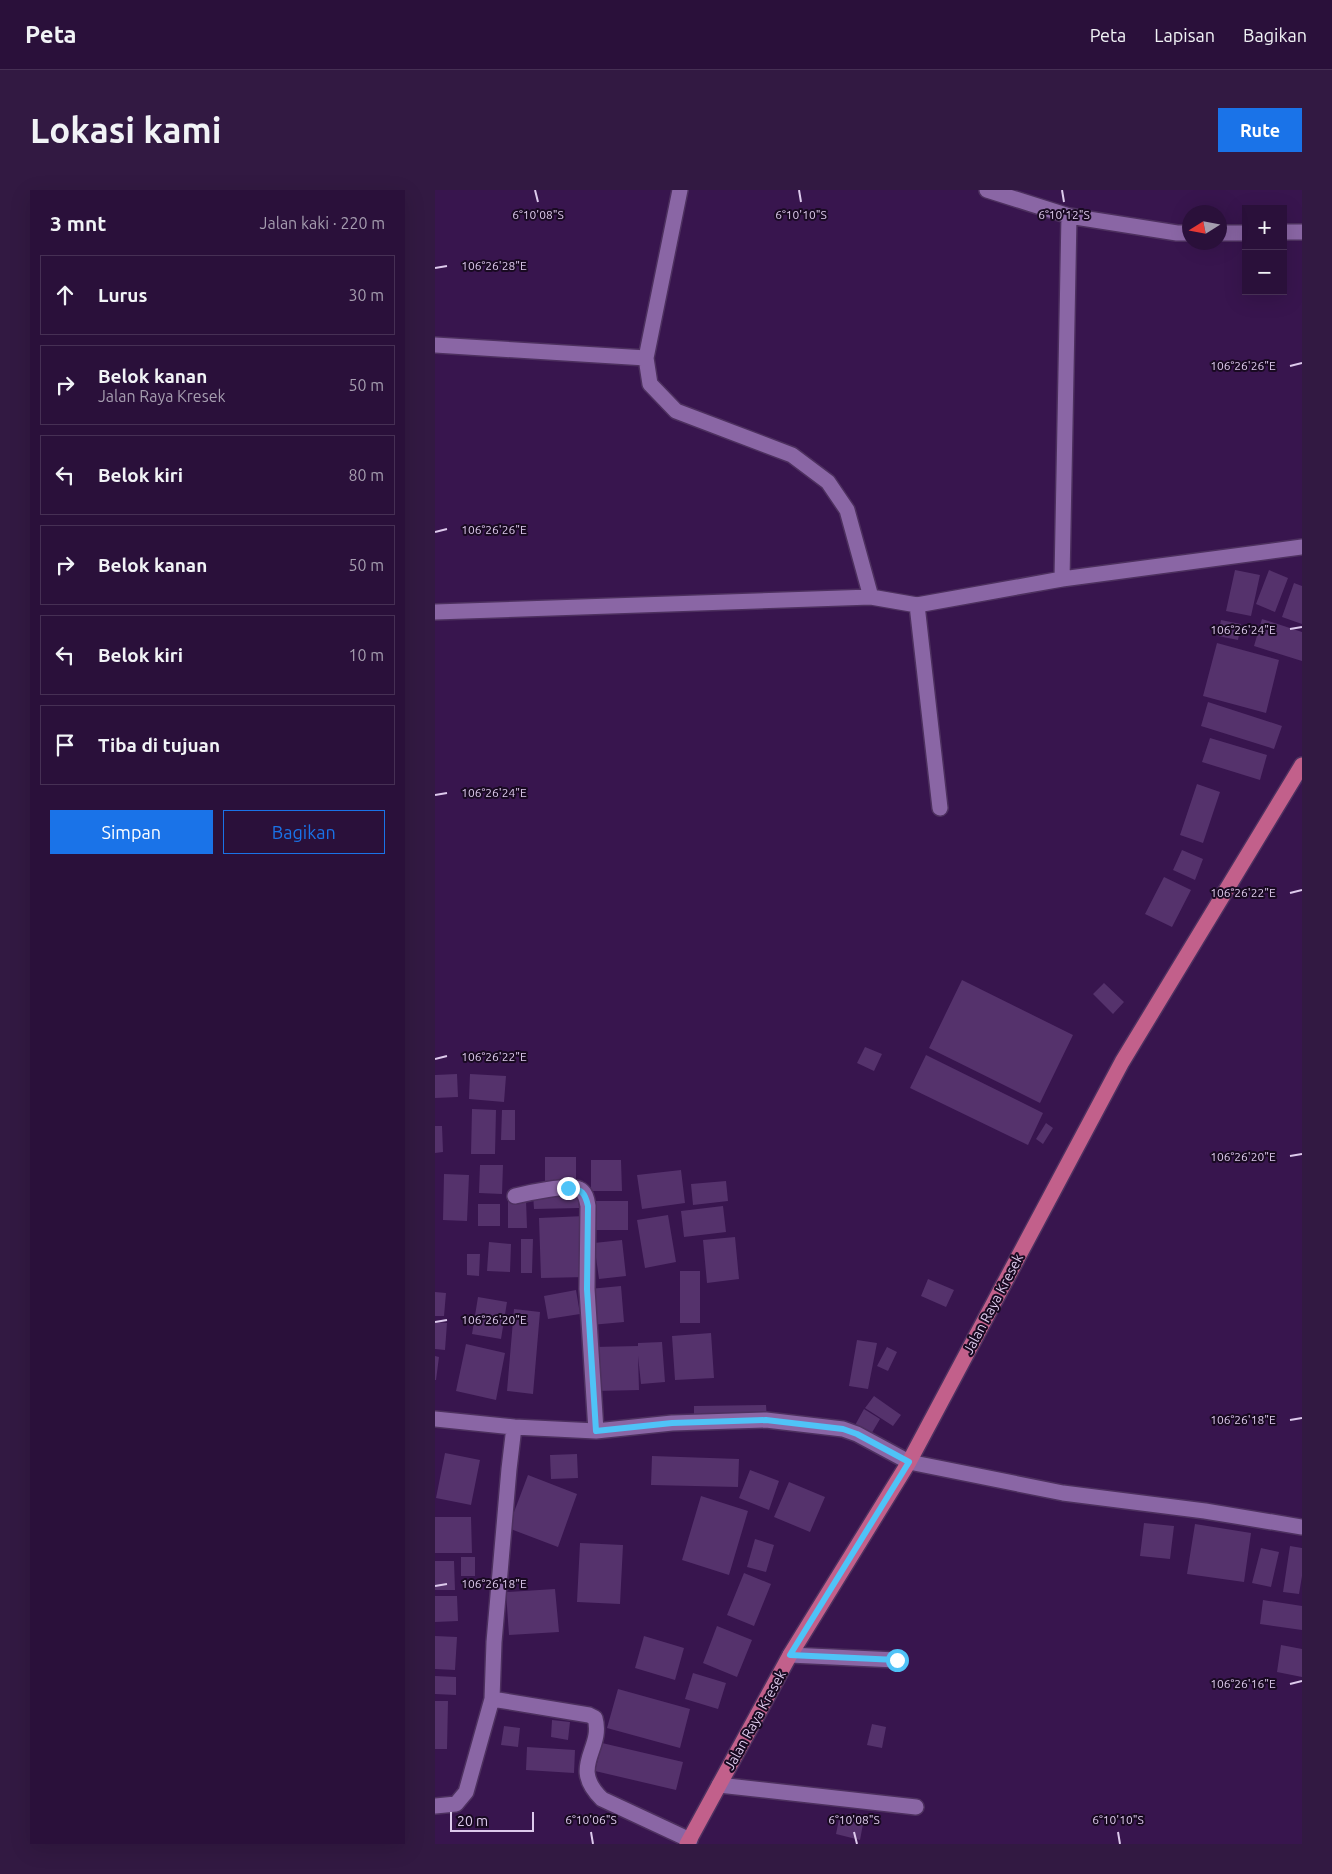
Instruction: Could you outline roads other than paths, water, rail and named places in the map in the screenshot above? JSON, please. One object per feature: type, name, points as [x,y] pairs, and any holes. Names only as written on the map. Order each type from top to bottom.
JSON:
[{"type":"main road","name":"Jalan Raya Kresek","points":[[688,1842],[790,1655],[909,1462],[1121,1062],[1302,765]]},
{"type":"street","points":[[680,190],[646,358],[650,384],[677,411],[792,455],[828,482],[847,510],[871,597]]},
{"type":"street","points":[[987,190],[1069,216],[1182,234]]},
{"type":"street","points":[[1062,579],[1069,216]]},
{"type":"street","points":[[1287,232],[1302,232]]},
{"type":"street","points":[[1227,233],[1242,233]]},
{"type":"street","points":[[435,345],[646,358]]},
{"type":"street","points":[[435,612],[871,597],[917,605],[1062,579],[1302,548]]},
{"type":"street","points":[[917,605],[940,808]]},
{"type":"street","points":[[515,1196],[531,1191],[568,1188],[579,1189],[585,1194],[588,1206],[587,1289],[596,1431]]},
{"type":"street","points":[[435,1419],[515,1427],[596,1431],[672,1423],[766,1420],[843,1429],[857,1434],[909,1462],[1063,1493],[1205,1511],[1302,1527]]},
{"type":"street","points":[[435,1806],[456,1804],[466,1792],[492,1699],[494,1642],[509,1469],[515,1427]]},
{"type":"street","points":[[790,1655],[897,1660]]},
{"type":"street","points":[[492,1699],[589,1715],[595,1718],[596,1731],[586,1772],[593,1790],[602,1799],[688,1842]]},
{"type":"street","points":[[719,1785],[916,1807]]}]
